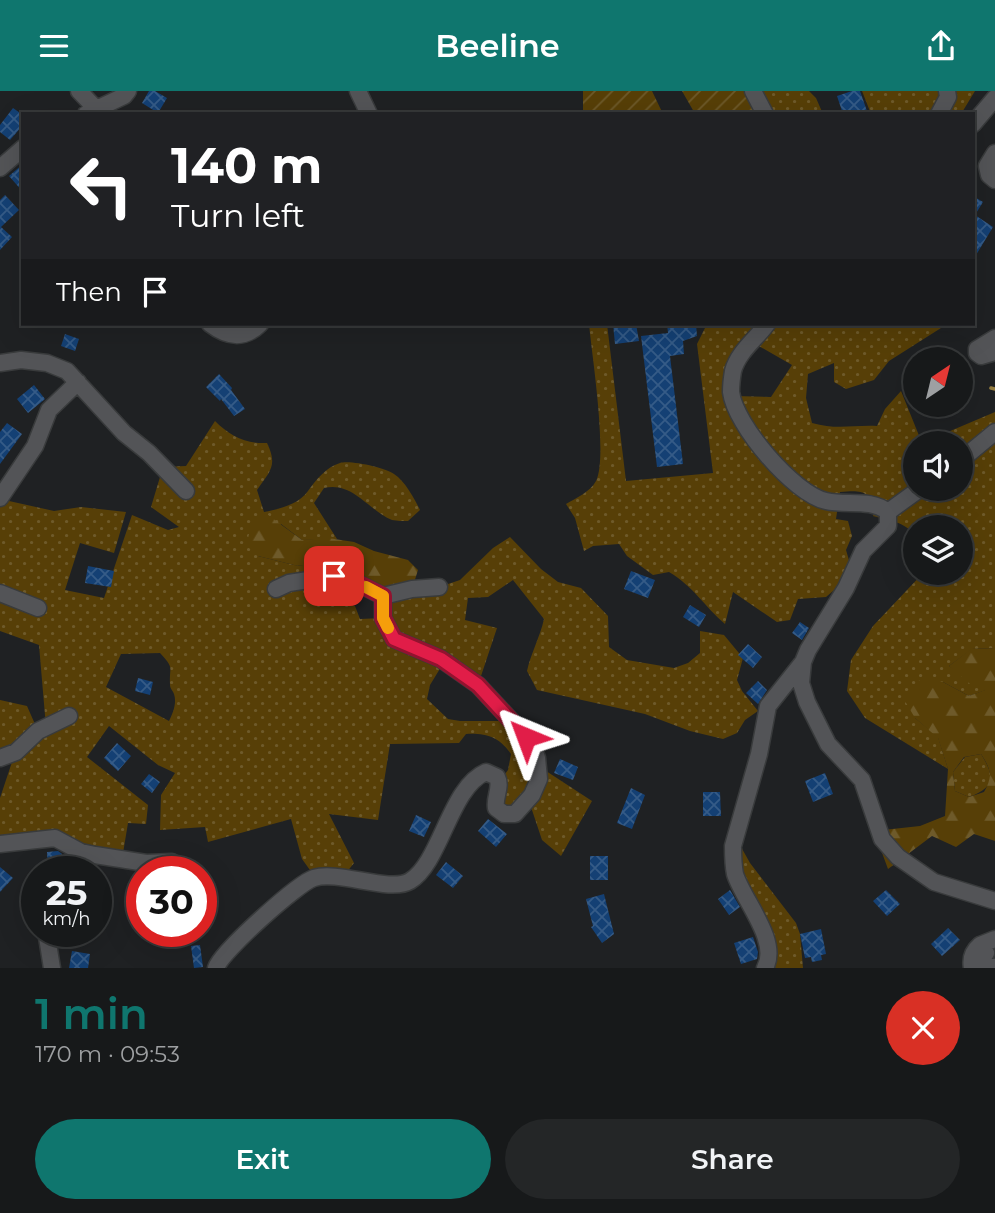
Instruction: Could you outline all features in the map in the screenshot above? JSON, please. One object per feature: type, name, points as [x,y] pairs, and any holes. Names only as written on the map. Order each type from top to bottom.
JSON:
[{"type":"street","points":[[79,91],[94,112],[124,96],[128,91]]},
{"type":"street","points":[[358,91],[368,112]]},
{"type":"street","points":[[753,91],[764,112]]},
{"type":"street","points":[[940,112],[948,97],[947,91]]},
{"type":"street","points":[[975,122],[995,98]]},
{"type":"street","points":[[0,168],[21,150]]},
{"type":"street","points":[[995,153],[988,166],[989,175],[995,180]]},
{"type":"street","points":[[213,326],[236,337],[252,332],[258,326]]},
{"type":"street","points":[[750,341],[747,336],[754,326]]},
{"type":"street","points":[[765,326],[750,341],[734,369],[731,392],[739,416],[783,472],[808,494],[826,501],[879,504],[888,512],[888,526],[863,551],[846,587],[822,624],[803,662],[768,706],[759,754],[733,846],[736,875],[761,927],[769,951],[765,968]]},
{"type":"street","points":[[995,338],[976,353],[981,356],[995,352]]},
{"type":"street","points":[[0,363],[47,363],[67,371],[124,433],[149,453],[186,491]]},
{"type":"street","points":[[0,498],[35,446],[49,410],[78,382]]},
{"type":"street","points":[[973,450],[995,432]]},
{"type":"street","points":[[888,512],[903,501]]},
{"type":"street","points":[[276,589],[289,583],[334,576],[353,581],[383,596],[412,589],[439,587]]},
{"type":"street","points":[[0,593],[38,608]]},
{"type":"street","points":[[216,968],[232,945],[315,877],[397,885],[416,876],[463,794],[481,774],[486,772],[497,777],[499,781],[496,808],[504,814],[511,815],[522,807],[537,786],[540,769],[532,743],[478,685],[441,659],[394,639],[383,618],[383,596]]},
{"type":"street","points":[[803,662],[801,683],[807,702],[828,744],[862,780],[882,839],[898,857],[934,882],[995,901]]},
{"type":"street","points":[[0,758],[16,752],[38,731],[69,716]]},
{"type":"street","points":[[0,844],[54,838],[81,852],[126,860]]},
{"type":"street","points":[[49,947],[52,968]]},
{"type":"street","points":[[972,968],[970,961],[975,950],[990,951]]},
{"type":"green space","points":[[583,91],[652,91],[662,112],[583,112]]},
{"type":"green space","points":[[682,91],[748,91],[756,112],[694,112]]},
{"type":"green space","points":[[748,91],[809,91],[816,98],[822,112],[756,112]]},
{"type":"green space","points":[[862,91],[975,91],[962,112],[870,112]]},
{"type":"green space","points":[[589,326],[607,326],[626,481],[713,473],[697,344],[706,326],[940,326],[941,328],[911,347],[903,347],[903,352],[889,361],[874,380],[846,389],[834,382],[834,363],[808,374],[806,398],[812,423],[837,427],[877,426],[885,409],[901,391],[903,417],[912,417],[917,431],[903,431],[903,501],[973,501],[973,431],[950,431],[995,412],[995,648],[972,649],[949,666],[986,690],[969,696],[943,682],[915,718],[938,737],[948,769],[865,718],[847,691],[851,660],[873,626],[912,585],[973,585],[973,515],[903,515],[903,526],[873,516],[876,509],[867,495],[858,491],[840,492],[836,519],[848,521],[852,536],[846,550],[853,574],[826,597],[798,599],[790,620],[777,622],[733,592],[725,624],[678,578],[669,572],[653,575],[627,556],[619,544],[593,546],[584,551],[575,518],[566,504],[596,481],[600,429]],"holes":[[[750,341],[792,365],[771,397],[733,396]]]},
{"type":"green space","points":[[215,421],[238,438],[267,443],[272,457],[271,468],[257,490],[264,512],[299,500],[322,474],[340,463],[360,464],[390,472],[405,485],[420,510],[408,521],[392,520],[384,516],[344,489],[324,488],[314,503],[337,539],[302,540],[281,524],[258,556],[294,565],[323,568],[334,576],[353,581],[340,602],[355,606],[360,619],[383,618],[383,596],[439,587],[460,580],[493,548],[510,537],[541,569],[558,582],[581,588],[608,616],[609,647],[627,660],[674,668],[688,663],[700,653],[700,631],[724,635],[743,658],[737,680],[758,711],[745,720],[737,733],[723,739],[690,731],[645,714],[537,690],[527,671],[544,619],[513,580],[488,597],[468,598],[465,620],[497,628],[478,685],[441,667],[430,685],[427,699],[448,719],[510,721],[543,769],[592,801],[561,856],[542,840],[528,798],[518,808],[500,808],[502,778],[508,770],[511,754],[497,740],[486,735],[466,734],[459,743],[390,744],[378,820],[329,814],[354,863],[342,878],[315,877],[302,859],[291,819],[208,842],[205,827],[160,830],[161,795],[175,773],[158,765],[109,726],[87,757],[148,805],[146,824],[128,823],[122,859],[54,838],[0,844],[0,798],[15,753],[0,758],[0,700],[27,706],[38,731],[46,727],[39,645],[0,631],[0,499],[54,511],[81,507],[126,512],[114,553],[80,543],[65,590],[104,598],[132,515],[168,530],[179,527],[151,507],[163,467],[186,466]],"holes":[[[160,653],[168,662],[170,686],[175,697],[169,721],[106,687],[121,654]]]},
{"type":"green space","points":[[264,512],[302,540],[328,538],[354,542],[374,551],[408,560],[418,570],[412,589],[383,596],[334,576],[323,568],[294,565],[258,556],[246,545],[250,531]]},
{"type":"green space","points":[[995,648],[995,841],[974,834],[956,847],[932,836],[888,869],[874,831],[920,826],[945,816],[948,769],[938,738],[915,718],[902,696],[923,677],[943,682],[969,696],[985,690],[970,684],[949,666],[971,649]],"holes":[[[981,754],[990,777],[984,792],[969,797],[955,791],[953,772],[964,757]]]},
{"type":"green space","points":[[981,754],[989,769],[988,785],[969,797],[955,791],[953,772],[965,757]]},
{"type":"green space","points":[[736,838],[750,863],[796,923],[800,934],[803,968],[765,968],[769,961],[736,875]]},
{"type":"building","points":[[149,91],[155,91],[167,98],[159,112],[142,103]]},
{"type":"building","points":[[860,91],[867,112],[842,112],[837,96]]},
{"type":"building","points":[[13,108],[21,114],[21,127],[10,140],[0,132],[0,125]]},
{"type":"building","points":[[21,166],[21,190],[9,176]]},
{"type":"building","points":[[5,195],[19,210],[1,227],[12,237],[0,250],[0,200]]},
{"type":"building","points":[[975,197],[983,202],[975,215]]},
{"type":"building","points":[[975,215],[993,227],[975,257]]},
{"type":"building","points":[[613,326],[636,326],[639,341],[615,344]]},
{"type":"building","points":[[667,326],[696,326],[697,336],[683,341],[684,354],[670,356],[683,464],[657,467],[641,336],[668,333]]},
{"type":"building","points":[[65,334],[79,339],[75,351],[61,346]]},
{"type":"building","points":[[219,374],[245,409],[234,416],[221,399],[220,401],[206,387]]},
{"type":"building","points":[[34,385],[45,399],[28,413],[17,399]]},
{"type":"building","points":[[7,423],[22,434],[0,464],[0,432]]},
{"type":"building","points":[[88,566],[114,571],[111,587],[85,583]]},
{"type":"building","points":[[631,571],[655,580],[648,598],[624,589]]},
{"type":"building","points":[[690,605],[706,615],[699,627],[683,617]]},
{"type":"building","points":[[800,622],[809,628],[802,640],[792,633]]},
{"type":"building","points":[[748,644],[762,657],[753,668],[738,655]]},
{"type":"building","points":[[138,678],[153,682],[150,695],[135,691]]},
{"type":"building","points":[[758,681],[767,690],[758,704],[746,693]]},
{"type":"building","points":[[117,743],[131,756],[118,771],[104,758]]},
{"type":"building","points":[[560,759],[578,767],[573,780],[554,773]]},
{"type":"building","points":[[825,773],[833,794],[813,802],[805,781]]},
{"type":"building","points":[[149,774],[160,782],[152,793],[141,784]]},
{"type":"building","points":[[631,788],[645,795],[632,829],[617,823]]},
{"type":"building","points":[[703,792],[720,792],[721,816],[703,816]]},
{"type":"building","points":[[416,815],[431,822],[424,837],[409,831]]},
{"type":"building","points":[[488,819],[507,834],[496,847],[478,831]]},
{"type":"building","points":[[58,851],[62,856],[47,856],[47,852]]},
{"type":"building","points":[[590,856],[608,856],[608,880],[590,880]]},
{"type":"building","points":[[446,862],[463,876],[453,888],[436,875]]},
{"type":"building","points":[[0,867],[13,878],[0,892]]},
{"type":"building","points":[[730,890],[740,907],[729,915],[718,899]]},
{"type":"building","points":[[886,890],[900,904],[887,916],[873,901]]},
{"type":"building","points":[[604,894],[614,934],[602,943],[591,927],[593,926],[586,899]]},
{"type":"building","points":[[948,928],[960,940],[942,956],[931,944]]},
{"type":"building","points":[[821,929],[826,954],[821,955],[822,960],[812,962],[811,957],[805,958],[800,934]]},
{"type":"building","points":[[753,937],[758,952],[757,959],[741,964],[734,943]]},
{"type":"building","points":[[191,947],[200,947],[203,967],[194,968]]},
{"type":"building","points":[[72,951],[90,954],[88,968],[69,968]]},
{"type":"waterway","points":[[991,388],[995,389]]},
{"type":"slow traffic","points":[[366,587],[383,596],[383,618],[388,628]]},
{"type":"route","points":[[334,576],[353,581],[383,596],[383,618],[394,639],[409,648],[441,659],[478,685],[526,737]]}]
